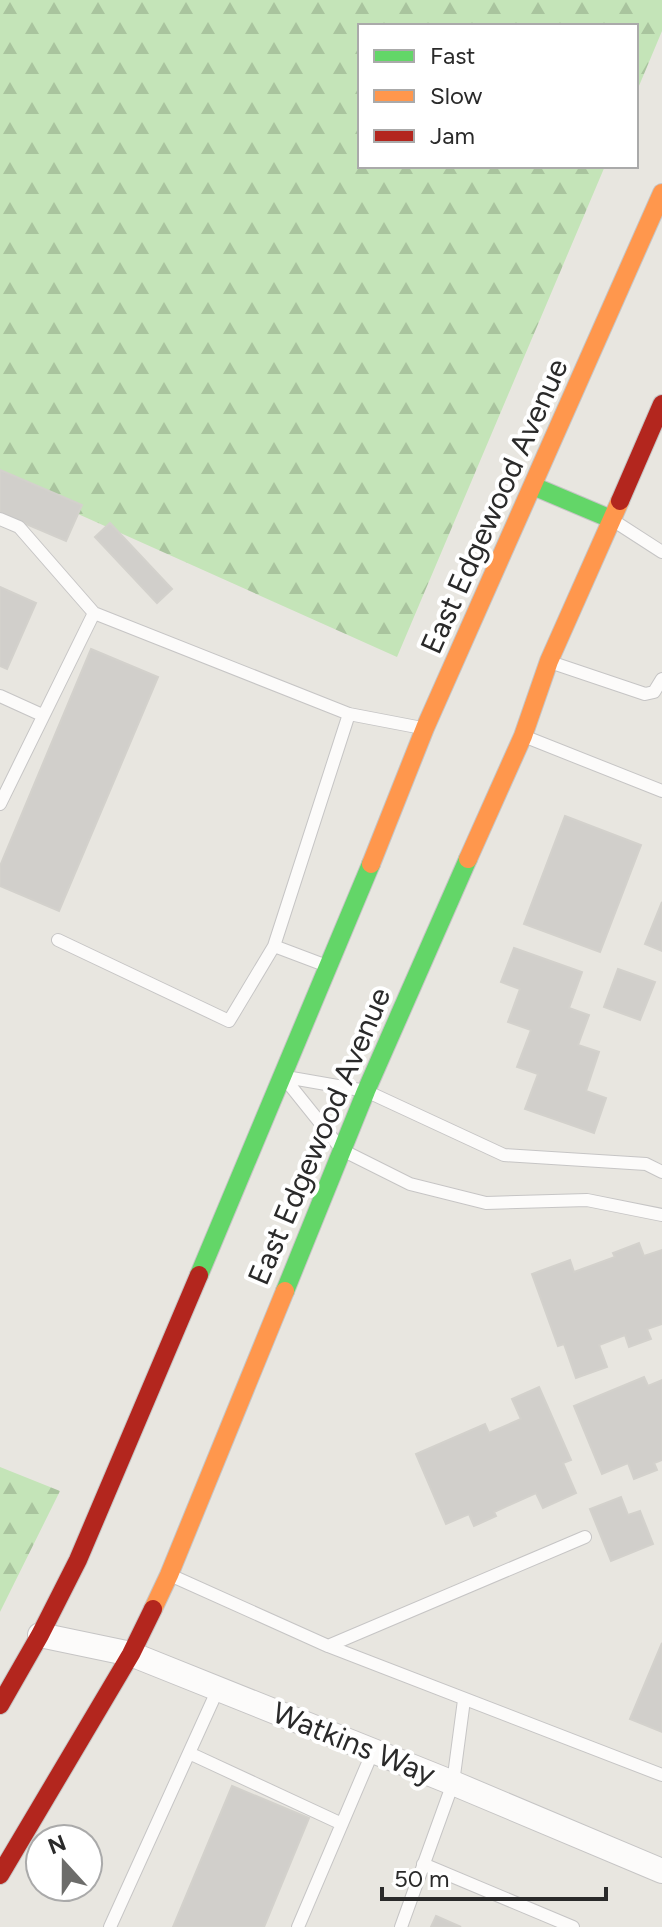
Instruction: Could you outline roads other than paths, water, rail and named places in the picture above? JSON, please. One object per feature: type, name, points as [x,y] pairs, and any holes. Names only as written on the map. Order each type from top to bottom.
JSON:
[{"type":"main road","name":"East Edgewood Avenue","points":[[0,1705],[78,1560],[330,967],[425,728],[662,193]]},
{"type":"main road","name":"East Edgewood Avenue","points":[[0,1875],[131,1654],[169,1575],[366,1091],[523,736],[549,661],[662,404]]},
{"type":"main road","points":[[533,486],[611,519]]},
{"type":"street","name":"Watkins Way","points":[[40,1635],[131,1654],[662,1871]]},
{"type":"lane","points":[[0,519],[19,527],[94,613],[349,714],[425,728]]},
{"type":"lane","points":[[611,519],[662,552]]},
{"type":"lane","points":[[0,804],[94,613]]},
{"type":"lane","points":[[549,661],[645,694],[654,692],[662,679]]},
{"type":"lane","points":[[0,696],[42,715]]},
{"type":"lane","points":[[58,940],[229,1021],[274,946],[349,714]]},
{"type":"lane","points":[[523,736],[662,791]]},
{"type":"lane","points":[[274,946],[330,967]]},
{"type":"lane","points":[[283,1077],[366,1091],[504,1155],[646,1164],[662,1172]]},
{"type":"lane","points":[[283,1077],[342,1150],[410,1184],[486,1203],[587,1200],[662,1215]]},
{"type":"lane","points":[[328,1646],[585,1537]]},
{"type":"lane","points":[[169,1575],[328,1646],[662,1775]]},
{"type":"lane","points":[[110,1927],[218,1689]]},
{"type":"lane","points":[[401,1927],[453,1783],[464,1700]]},
{"type":"lane","points":[[298,1927],[373,1751]]},
{"type":"lane","points":[[189,1753],[342,1824]]},
{"type":"lane","points":[[423,1864],[573,1927]]}]
